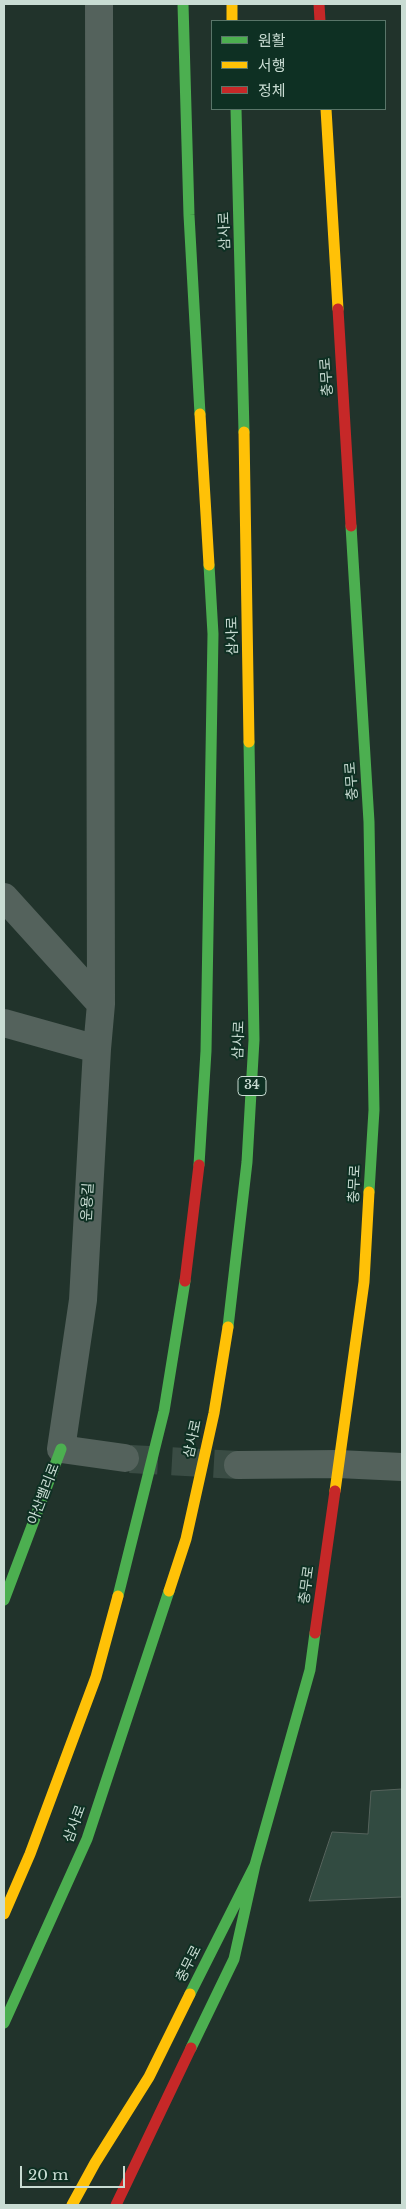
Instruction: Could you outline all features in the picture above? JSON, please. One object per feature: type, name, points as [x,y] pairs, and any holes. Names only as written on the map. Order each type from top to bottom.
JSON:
[{"type":"main road","name":"삼사로","points":[[4,1914],[30,1854],[96,1677],[135,1535],[164,1411],[181,1313],[200,1157],[206,1051],[213,634],[189,215],[183,4]]},
{"type":"main road","points":[[232,4],[232,20]]},
{"type":"main road","points":[[319,4],[320,20]]},
{"type":"main road","name":"삼사로","points":[[4,2023],[17,1998],[87,1839],[186,1539],[214,1413],[231,1310],[247,1162],[254,1040],[242,265],[236,110]]},
{"type":"main road","name":"충무로","points":[[72,2205],[95,2163],[149,2077],[255,1865],[272,1811],[310,1670],[364,1282],[374,1110],[369,822],[326,110]]},
{"type":"main road","name":"아산밸리로","points":[[4,1600],[61,1449]]},
{"type":"main road","points":[[7,2036],[87,1839]]},
{"type":"main road","points":[[116,2205],[234,1959],[255,1865]]},
{"type":"street","name":"운용길","points":[[61,1449],[83,1300],[101,1004],[99,4]]},
{"type":"street","points":[[4,897],[101,1004]]},
{"type":"street","points":[[4,1023],[97,1049]]},
{"type":"street","name":"아산밸리로","points":[[61,1449],[125,1458]]},
{"type":"street","points":[[238,1465],[338,1464],[402,1467]]},
{"type":"building","points":[[402,1789],[402,1897],[309,1901],[332,1832],[368,1834],[371,1791]]},
{"type":"tunnel","points":[[130,1459],[238,1465]]},
{"type":"traffic: fast","points":[[183,4],[189,215],[200,414]]},
{"type":"traffic: fast","points":[[236,110],[244,432]]},
{"type":"traffic: fast","points":[[351,526],[369,822],[374,1110],[369,1192]]},
{"type":"traffic: fast","points":[[199,1165],[206,1051],[213,634],[209,565]]},
{"type":"traffic: fast","points":[[228,1327],[247,1162],[254,1040],[249,742]]},
{"type":"traffic: fast","points":[[118,1596],[164,1411],[185,1281]]},
{"type":"traffic: fast","points":[[4,1600],[61,1449]]},
{"type":"traffic: fast","points":[[4,2023],[87,1839],[169,1591]]},
{"type":"traffic: fast","points":[[190,1994],[255,1865],[310,1670],[315,1633]]},
{"type":"traffic: fast","points":[[191,2048],[234,1959],[255,1865]]},
{"type":"traffic: slow","points":[[232,4],[232,20]]},
{"type":"traffic: slow","points":[[326,110],[338,309]]},
{"type":"traffic: slow","points":[[200,414],[209,565]]},
{"type":"traffic: slow","points":[[244,432],[249,742]]},
{"type":"traffic: slow","points":[[335,1491],[364,1282],[369,1192]]},
{"type":"traffic: slow","points":[[169,1591],[186,1539],[214,1413],[228,1327]]},
{"type":"traffic: slow","points":[[4,1914],[30,1854],[96,1677],[118,1596]]},
{"type":"traffic: slow","points":[[72,2205],[95,2163],[149,2077],[190,1994]]},
{"type":"traffic: jam","points":[[319,4],[320,20]]},
{"type":"traffic: jam","points":[[338,309],[351,526]]},
{"type":"traffic: jam","points":[[185,1281],[199,1165]]},
{"type":"traffic: jam","points":[[315,1633],[335,1491]]},
{"type":"traffic: jam","points":[[116,2205],[191,2048]]}]
